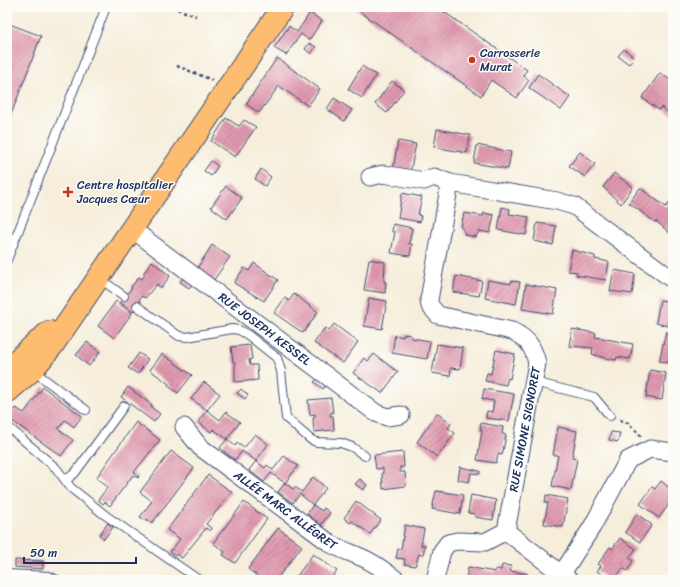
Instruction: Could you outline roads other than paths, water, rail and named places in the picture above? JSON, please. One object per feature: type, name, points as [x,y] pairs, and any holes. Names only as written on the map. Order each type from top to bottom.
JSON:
[{"type":"main road","points":[[7,392],[32,370],[52,346],[283,7]]},
{"type":"main road","points":[[7,369],[76,309]]},
{"type":"street","points":[[370,177],[383,174],[424,181],[434,177],[450,183],[557,201],[574,206],[673,280]]},
{"type":"street","name":"RUE SIMONE SIGNORET","points":[[450,183],[429,300],[430,306],[438,316],[512,331],[530,343],[537,363],[506,531]]},
{"type":"street","name":"RUE JOSEPH KESSEL","points":[[132,229],[376,413],[387,416],[401,415]]},
{"type":"street","name":"ALLÉE MARC ALLÉGRET","points":[[184,427],[200,447],[331,544],[343,552],[362,557],[397,580]]},
{"type":"street","points":[[435,580],[442,551],[448,544],[457,541],[485,542],[506,531],[565,577],[628,460],[650,449],[673,452]]},
{"type":"lane","points":[[7,260],[106,7]]},
{"type":"lane","points":[[98,277],[124,296]]},
{"type":"lane","points":[[138,306],[179,336],[232,329],[239,330],[248,335],[277,358],[281,371],[286,418],[310,439],[316,442],[341,442],[352,447],[365,456]]},
{"type":"lane","points":[[32,370],[86,410]]},
{"type":"lane","points":[[534,382],[594,397],[610,416]]},
{"type":"lane","points":[[66,480],[75,472],[124,406]]},
{"type":"lane","points":[[7,426],[56,468],[71,488],[105,515],[199,580]]},
{"type":"lane","points":[[7,574],[49,576],[57,580]]},
{"type":"place","name":"Carrosserie Murat","points":[[472,60]]},
{"type":"place","name":"Centre hospitalier Jacques Cœur","points":[[68,192]]}]
